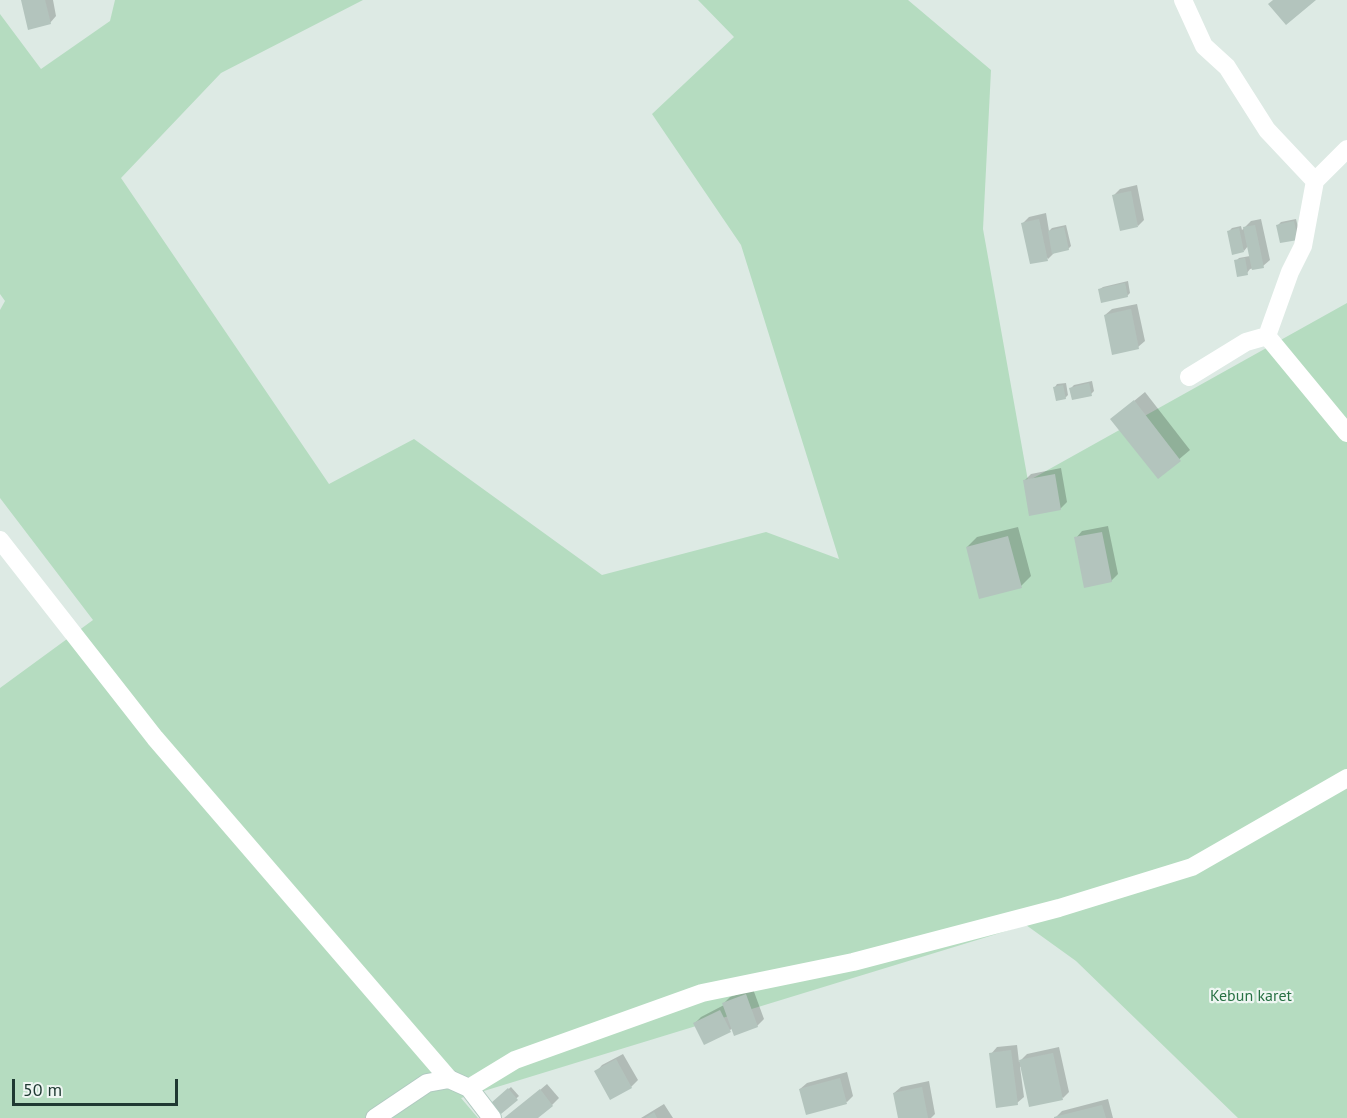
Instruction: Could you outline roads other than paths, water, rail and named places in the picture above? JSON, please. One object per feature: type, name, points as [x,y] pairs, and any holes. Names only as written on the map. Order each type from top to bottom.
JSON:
[{"type":"street","points":[[1183,0],[1204,46],[1227,67],[1267,130],[1315,181]]},
{"type":"street","points":[[1267,336],[1290,272],[1303,246],[1315,181],[1347,149]]},
{"type":"street","points":[[1189,377],[1246,342],[1267,336]]},
{"type":"street","points":[[1267,336],[1347,433]]},
{"type":"street","points":[[0,540],[155,738],[449,1079],[469,1088],[492,1118]]},
{"type":"street","points":[[469,1088],[515,1060],[702,993],[853,962],[1059,908],[1192,867],[1347,778]]},
{"type":"street","points":[[375,1118],[427,1083],[449,1079]]},
{"type":"park label","name":"Kebun karet","points":[[1251,996]]}]
